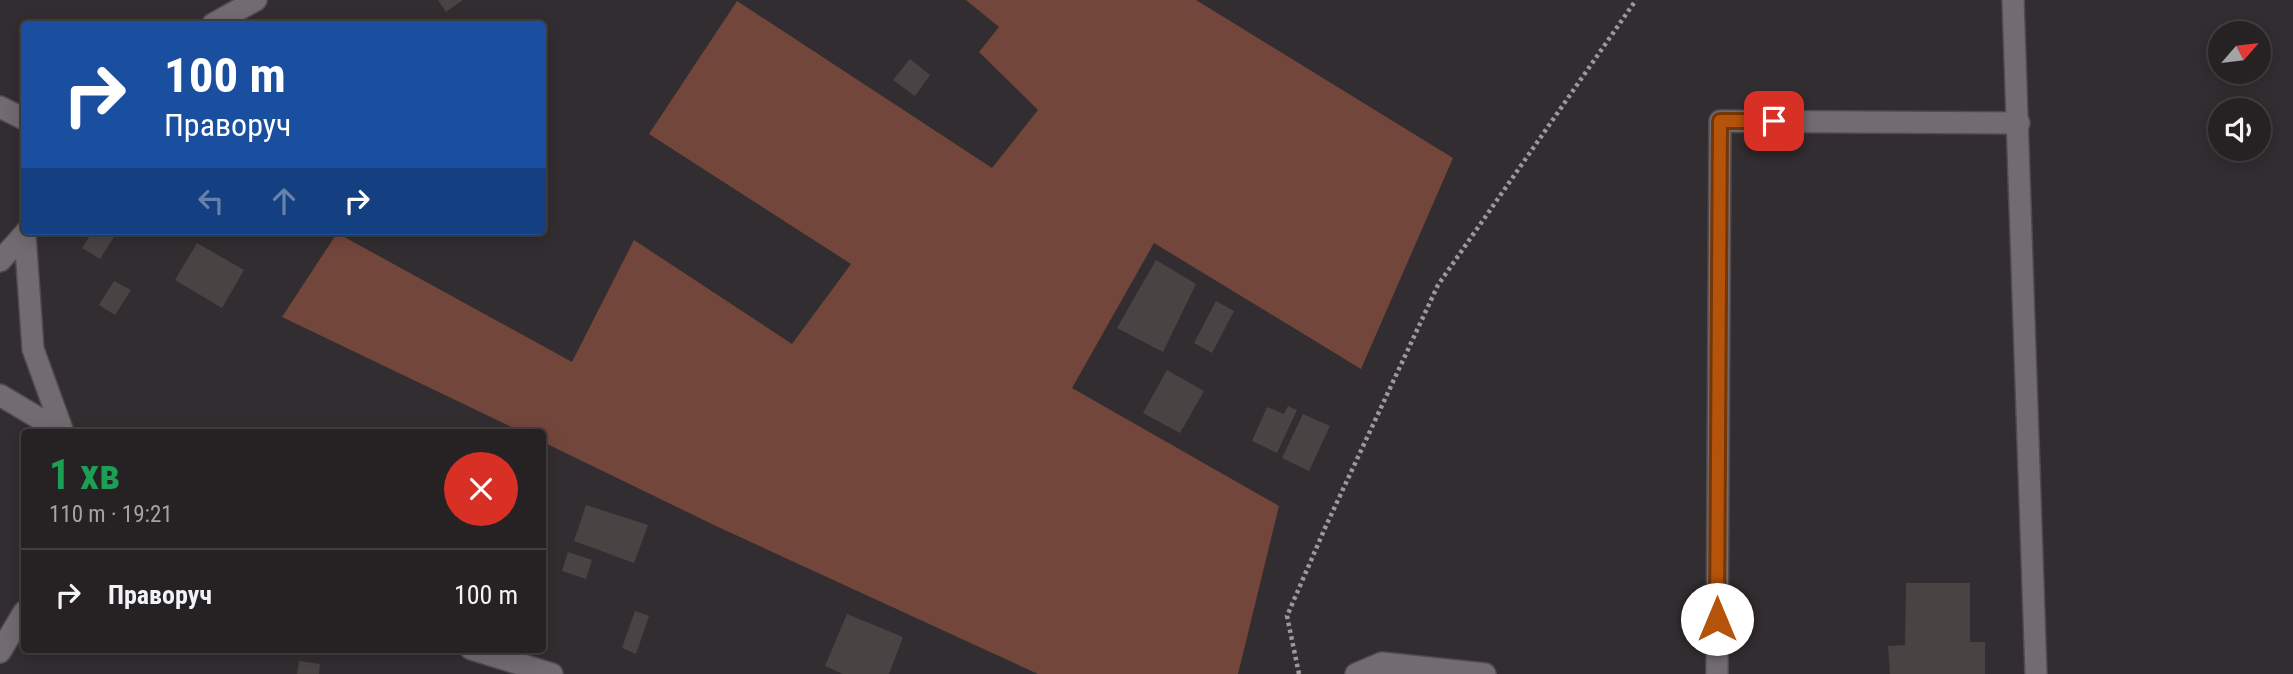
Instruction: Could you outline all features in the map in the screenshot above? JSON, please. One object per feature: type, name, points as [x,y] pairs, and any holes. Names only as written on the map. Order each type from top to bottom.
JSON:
[{"type":"street","points":[[218,21],[256,0]]},
{"type":"street","points":[[2013,0],[2036,674]]},
{"type":"street","points":[[0,107],[21,118]]},
{"type":"street","points":[[1717,674],[1720,121],[2018,123]]},
{"type":"street","points":[[0,261],[24,235]]},
{"type":"street","points":[[26,235],[33,349],[61,429]]},
{"type":"street","points":[[0,395],[57,429]]},
{"type":"street","points":[[0,652],[21,617]]},
{"type":"street","points":[[484,653],[552,674]]},
{"type":"street","points":[[1356,674],[1382,663],[1485,674]]},
{"type":"path","points":[[1299,674],[1287,616],[1438,285],[1636,0]]},
{"type":"shaded area","points":[[966,0],[1196,0],[1453,158],[1361,369],[1154,243],[1072,388],[1279,506],[1238,674],[1038,674],[716,526],[546,443],[546,429],[516,429],[282,317],[336,235],[341,235],[572,362],[634,240],[792,344],[851,264],[649,134],[737,1],[992,168],[1038,110],[979,52],[999,27]]},
{"type":"building","points":[[438,0],[463,0],[446,12]]},
{"type":"building","points":[[910,59],[930,75],[915,96],[893,80]]},
{"type":"building","points":[[90,235],[114,237],[100,259],[82,248]]},
{"type":"building","points":[[197,243],[244,270],[222,308],[175,280]]},
{"type":"building","points":[[1156,260],[1196,284],[1163,352],[1117,328]]},
{"type":"building","points":[[114,281],[131,290],[115,315],[99,305]]},
{"type":"building","points":[[1216,301],[1234,311],[1212,353],[1194,343]]},
{"type":"building","points":[[1167,370],[1204,391],[1180,433],[1143,413]]},
{"type":"building","points":[[1288,406],[1297,410],[1277,453],[1252,441],[1267,407],[1284,414]]},
{"type":"building","points":[[1303,414],[1330,426],[1309,471],[1282,458]]},
{"type":"building","points":[[586,505],[648,525],[634,563],[574,541]]},
{"type":"building","points":[[568,552],[592,560],[586,579],[562,571]]},
{"type":"building","points":[[1906,583],[1970,583],[1970,642],[1985,642],[1985,674],[1890,674],[1888,646],[1905,645]]},
{"type":"building","points":[[635,611],[649,616],[636,654],[622,648]]},
{"type":"building","points":[[847,614],[903,637],[889,674],[843,674],[825,666]]},
{"type":"building","points":[[299,661],[320,664],[319,674],[297,674]]},
{"type":"route","points":[[1717,619],[1720,121],[1774,121]]}]
